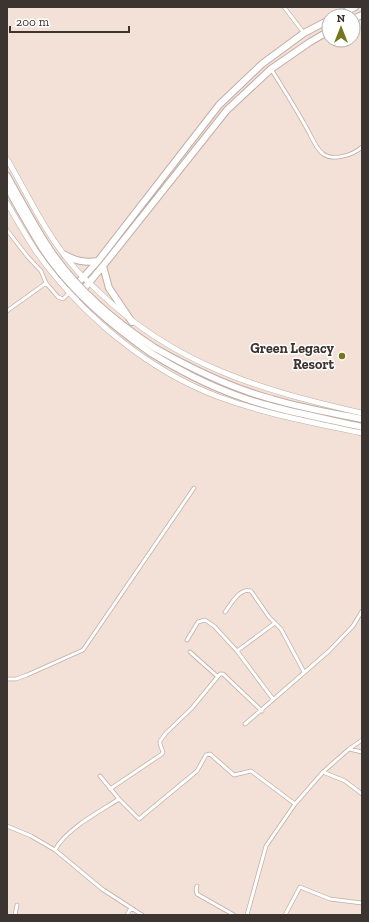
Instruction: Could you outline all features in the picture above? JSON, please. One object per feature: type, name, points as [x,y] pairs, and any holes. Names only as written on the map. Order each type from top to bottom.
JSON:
[{"type":"highway","points":[[70,292],[98,261],[219,105],[254,71],[304,33],[321,24]]},
{"type":"highway","points":[[76,298],[227,110],[271,69],[321,36]]},
{"type":"highway","points":[[254,71],[261,78]]},
{"type":"highway","points":[[7,176],[24,211]]},
{"type":"highway","points":[[7,187],[56,258],[82,288],[119,323],[153,351],[195,378],[242,397],[270,406],[362,427]]},
{"type":"highway","points":[[65,255],[81,262],[98,261]]},
{"type":"highway","points":[[103,266],[109,288],[132,322]]},
{"type":"highway","points":[[153,351],[245,391],[273,400],[362,419]]},
{"type":"main road","points":[[7,159],[49,232],[65,255],[89,283],[132,322],[184,355],[224,374],[273,391],[362,413]]},
{"type":"main road","points":[[7,203],[38,253],[70,292],[118,339],[146,360],[186,382],[218,397],[264,411],[362,432]]},
{"type":"street","points":[[284,7],[304,33]]},
{"type":"street","points":[[271,69],[306,126],[318,149],[323,154],[330,157],[339,157],[350,154],[362,147]]},
{"type":"street","points":[[7,230],[8,235],[41,271],[46,283],[58,297],[63,299],[70,292]]},
{"type":"street","points":[[7,311],[46,283]]},
{"type":"street","points":[[7,679],[16,679],[27,675],[83,650],[194,488]]},
{"type":"street","points":[[225,612],[242,590],[247,589],[251,591],[269,617],[281,629],[304,672]]},
{"type":"street","points":[[245,724],[262,711],[273,699],[329,651],[353,626],[362,611]]},
{"type":"street","points":[[187,640],[198,622],[205,620],[214,626],[237,651],[273,699]]},
{"type":"street","points":[[237,651],[276,623]]},
{"type":"street","points":[[190,652],[217,676]]},
{"type":"street","points":[[110,789],[162,754],[163,752],[160,744],[163,738],[192,708],[220,674],[223,674],[262,711]]},
{"type":"street","points":[[248,915],[266,846],[295,804],[322,772],[362,740]]},
{"type":"street","points":[[349,749],[362,752]]},
{"type":"street","points":[[100,776],[119,799],[139,819],[197,770],[206,755],[210,754],[234,775],[251,771],[295,804]]},
{"type":"street","points":[[322,772],[345,781],[362,794]]},
{"type":"street","points":[[55,850],[67,834],[119,799]]},
{"type":"street","points":[[7,826],[31,836],[55,850],[102,889],[142,915]]},
{"type":"street","points":[[197,886],[197,894],[234,915]]},
{"type":"street","points":[[285,915],[300,887],[330,899],[362,903]]},
{"type":"street","points":[[15,915],[16,905]]},
{"type":"street","points":[[127,915],[131,908]]},
{"type":"place","name":"Green Legacy Resort","points":[[342,356]]}]
